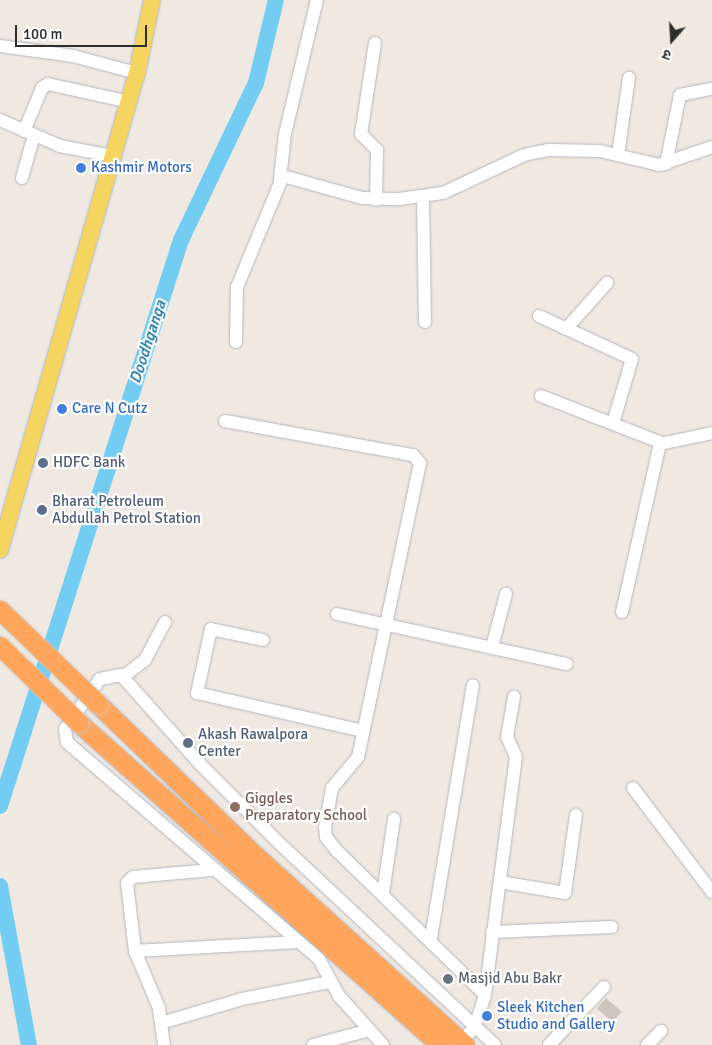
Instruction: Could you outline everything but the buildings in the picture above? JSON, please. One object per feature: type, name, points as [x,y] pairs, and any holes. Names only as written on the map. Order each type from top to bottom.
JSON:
[{"type":"highway","points":[[0,610],[249,850],[463,1044]]},
{"type":"highway","points":[[0,646],[79,722],[440,1045]]},
{"type":"main road","points":[[0,550],[129,102],[152,0]]},
{"type":"street","points":[[236,342],[237,287],[280,179],[285,134],[318,0]]},
{"type":"street","points":[[374,43],[361,136],[377,150],[376,200]]},
{"type":"street","points":[[0,46],[73,56],[137,73]]},
{"type":"street","points":[[618,155],[629,78]]},
{"type":"street","points":[[22,178],[29,133],[42,88],[48,84],[129,102]]},
{"type":"street","points":[[666,164],[680,95],[712,89]]},
{"type":"street","points":[[0,120],[67,149],[113,156]]},
{"type":"street","points":[[280,179],[292,175],[376,200],[423,197],[458,187],[537,152],[578,150],[666,164],[712,147]]},
{"type":"street","points":[[423,197],[425,322]]},
{"type":"street","points":[[566,328],[607,283]]},
{"type":"street","points":[[539,316],[632,359],[613,423]]},
{"type":"street","points":[[541,396],[662,442],[712,433]]},
{"type":"street","points":[[225,421],[417,458],[420,468],[363,731],[354,766],[332,788],[325,826],[331,844],[431,938],[485,995]]},
{"type":"street","points":[[622,612],[662,442]]},
{"type":"street","points":[[492,647],[506,594]]},
{"type":"street","points":[[337,614],[567,664]]},
{"type":"street","points":[[123,677],[145,660],[165,622]]},
{"type":"street","points":[[263,640],[211,630],[197,693],[363,731]]},
{"type":"street","points":[[383,1045],[366,1031],[330,982],[324,965],[212,870],[67,742],[64,729],[100,679],[112,674],[123,677],[200,764],[278,842],[494,1045]]},
{"type":"street","points":[[431,938],[473,685]]},
{"type":"street","points":[[463,1044],[475,1026],[485,995],[516,756],[506,737],[514,697]]},
{"type":"street","points":[[633,788],[712,892]]},
{"type":"street","points":[[500,882],[565,893],[576,815]]},
{"type":"street","points":[[383,893],[394,818]]},
{"type":"street","points":[[164,1045],[161,1023],[135,951],[128,911],[130,879],[212,870]]},
{"type":"street","points":[[699,874],[712,871]]},
{"type":"street","points":[[492,932],[612,927]]},
{"type":"street","points":[[135,951],[298,942]]},
{"type":"street","points":[[161,1023],[242,999],[330,982]]},
{"type":"street","points":[[549,1045],[604,987]]},
{"type":"street","points":[[647,1045],[661,1030]]},
{"type":"street","points":[[313,1045],[366,1031]]},
{"type":"waterway","name":"Doodhganga","points":[[0,806],[181,240],[256,83],[276,0]]},
{"type":"waterway","name":"Doodhganga","points":[[0,886],[29,1045]]},
{"type":"place","name":"Kashmir Motors","points":[[81,168]]},
{"type":"place","name":"Care N Cutz","points":[[62,409]]},
{"type":"place","name":"HDFC Bank","points":[[43,463]]},
{"type":"place","name":"Bharat Petroleum Abdullah Petrol Station","points":[[42,510]]},
{"type":"place","name":"Akash Rawalpora Center","points":[[188,743]]},
{"type":"place","name":"Giggles Preparatory School","points":[[235,807]]},
{"type":"place","name":"Masjid Abu Bakr","points":[[448,979]]},
{"type":"place","name":"Sleek Kitchen Studio and Gallery","points":[[487,1016]]}]
